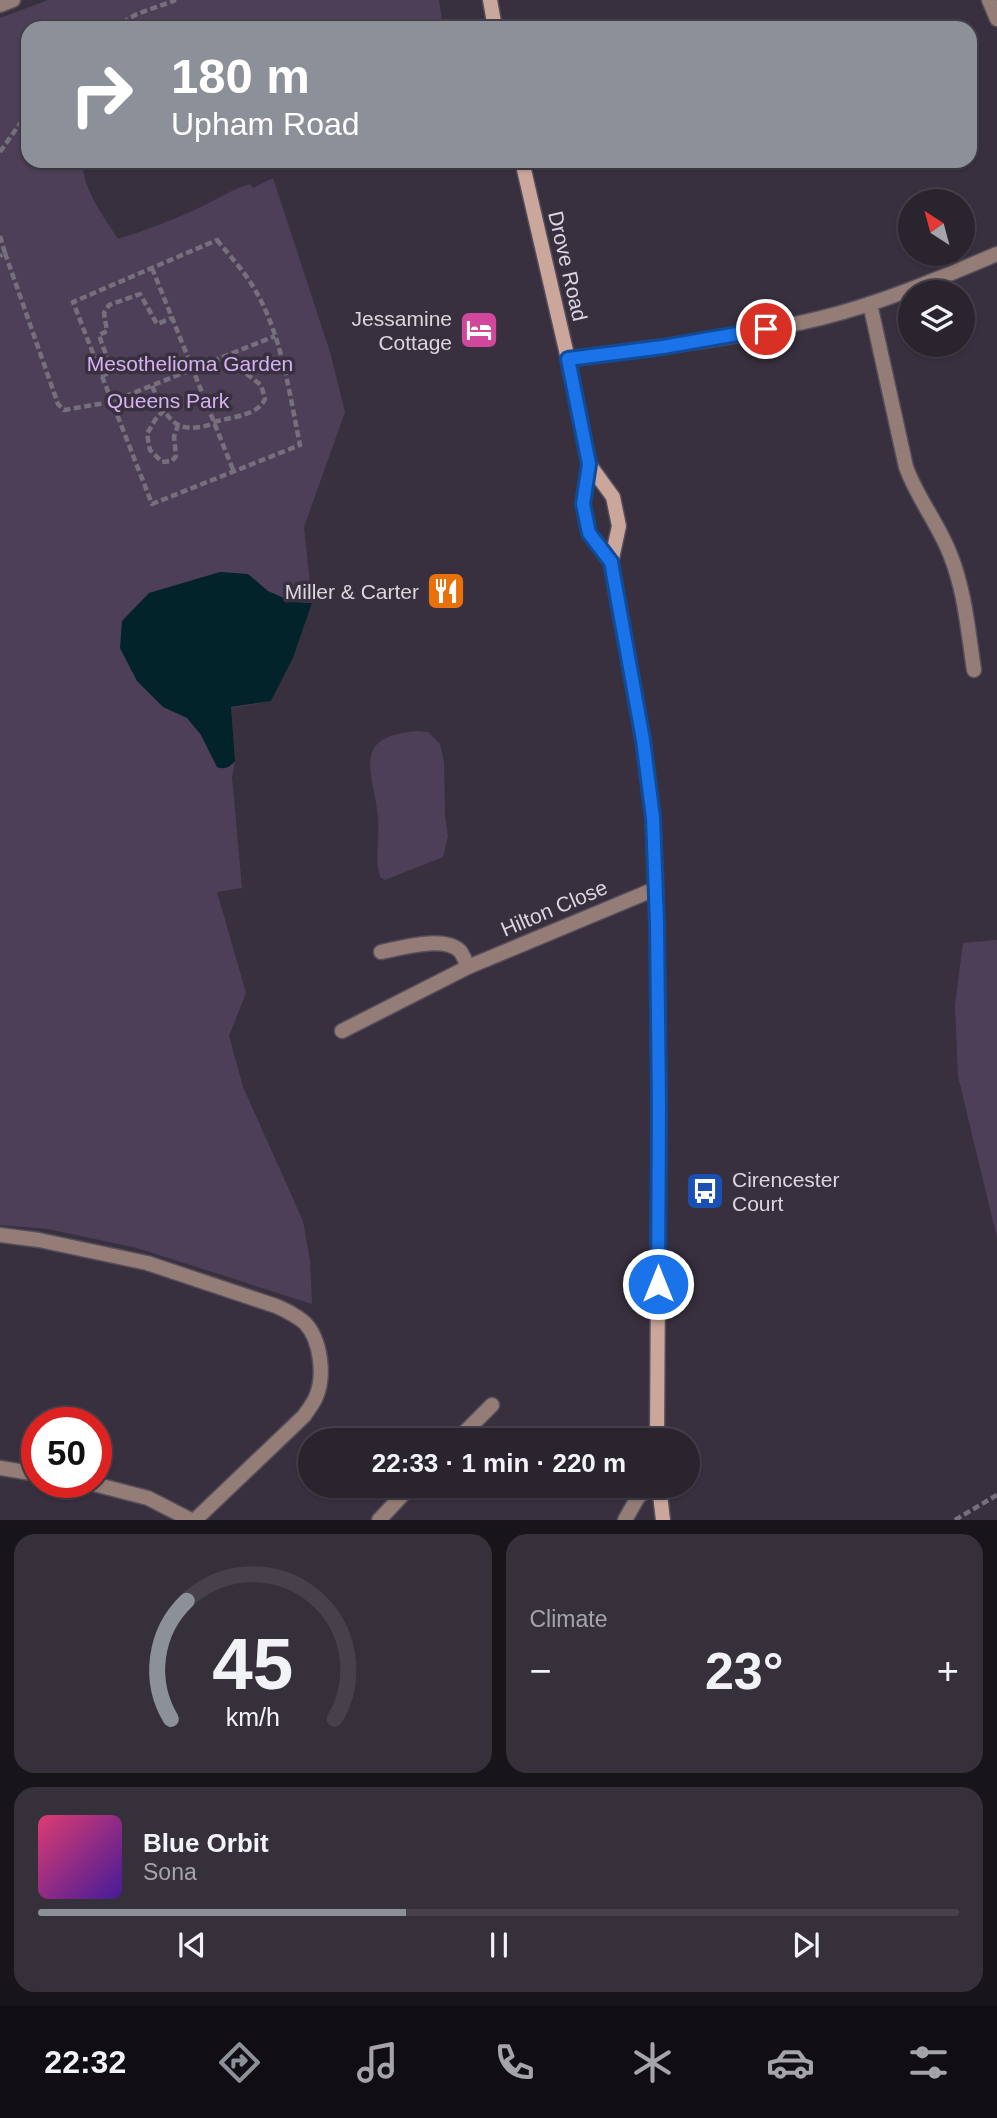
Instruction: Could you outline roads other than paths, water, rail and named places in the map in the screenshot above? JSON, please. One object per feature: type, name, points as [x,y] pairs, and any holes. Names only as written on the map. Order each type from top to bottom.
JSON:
[{"type":"main road","points":[[490,0],[494,21]]},
{"type":"main road","name":"Drove Road","points":[[524,168],[568,359],[589,464],[583,504],[589,533],[611,562]]},
{"type":"main road","name":"Drove Road","points":[[589,464],[613,497],[619,526],[611,562],[648,775],[655,888],[659,1107],[657,1428]]},
{"type":"main road","points":[[660,1498],[663,1520]]},
{"type":"street","points":[[0,5],[13,0]]},
{"type":"street","points":[[989,0],[997,19]]},
{"type":"street","points":[[568,359],[663,347],[791,324],[870,304],[997,254]]},
{"type":"street","points":[[870,304],[906,467],[913,486],[950,552],[961,586],[974,670]]},
{"type":"street","name":"Hilton Close","points":[[342,1031],[468,967],[655,888]]},
{"type":"street","points":[[381,952],[427,944],[446,944],[460,951],[468,967]]},
{"type":"street","points":[[0,1235],[39,1240],[147,1263],[276,1306],[294,1314],[307,1326],[320,1356],[316,1397],[304,1416],[193,1520],[148,1498],[112,1489]]},
{"type":"street","points":[[469,1428],[492,1405]]},
{"type":"street","points":[[0,1468],[21,1471]]},
{"type":"street","points":[[379,1520],[400,1498]]},
{"type":"street","points":[[625,1520],[637,1498]]},
{"type":"place","name":"Jessamine Cottage","points":[[479,330]]},
{"type":"place","name":"Miller & Carter","points":[[446,591]]},
{"type":"place","name":"Cirencester Court","points":[[705,1191]]},
{"type":"park label","name":"Mesothelioma Garden","points":[[190,363]]},
{"type":"park label","name":"Queens Park","points":[[168,400]]}]
